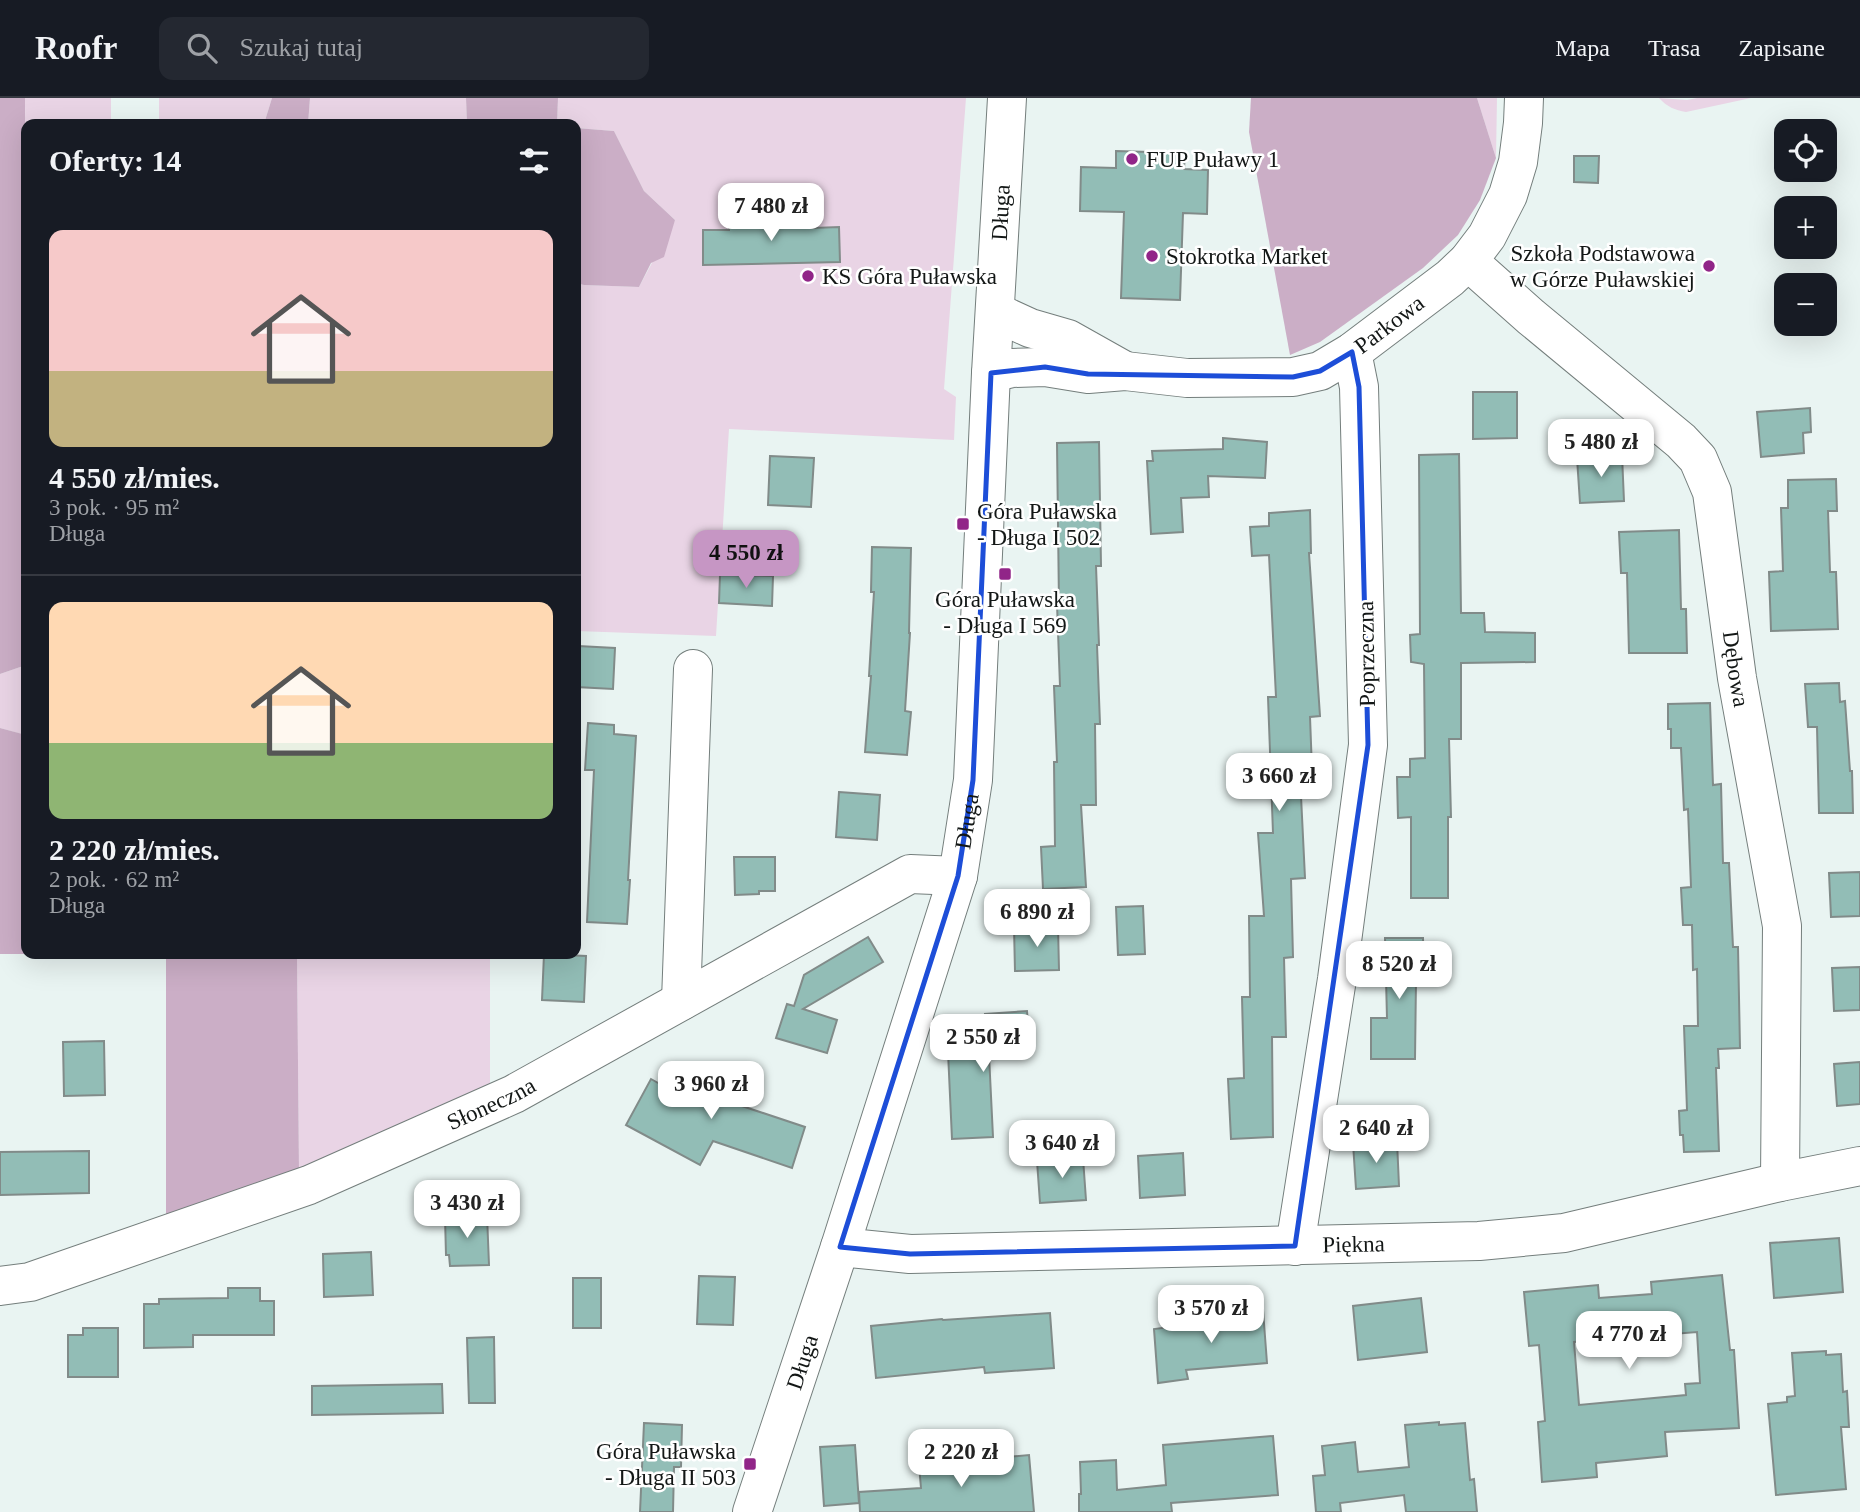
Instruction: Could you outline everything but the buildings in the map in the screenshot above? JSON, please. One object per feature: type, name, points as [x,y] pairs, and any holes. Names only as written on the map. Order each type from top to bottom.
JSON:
[{"type":"street","name":"Długa","points":[[752,1512],[958,876],[973,780],[991,373],[1007,98]]},
{"type":"street","name":"Parkowa","points":[[991,373],[1012,368],[1045,367],[1088,374],[1125,371],[1187,378],[1293,377],[1320,371],[1352,352],[1450,278],[1468,261],[1487,236],[1508,195],[1518,162],[1524,98]]},
{"type":"street","name":"Dębowa","points":[[1468,261],[1531,317],[1681,441],[1698,459],[1712,492],[1737,678],[1782,926],[1780,1182]]},
{"type":"street","name":"Parkowa","points":[[995,312],[1030,328],[1068,339],[1125,371]]},
{"type":"street","name":"Poprzeczna","points":[[1295,1246],[1337,979],[1368,745],[1359,387],[1352,352]]},
{"type":"street","points":[[681,1001],[693,669]]},
{"type":"street","name":"Słoneczna","points":[[0,1286],[30,1282],[309,1185],[514,1094],[910,874],[958,876]]},
{"type":"street","name":"Piękna","points":[[840,1247],[910,1254],[1479,1241],[1564,1233],[1860,1166]]},
{"type":"highlighted area","points":[[1352,352],[1359,387],[1368,745],[1295,1246],[910,1254],[840,1247],[958,876],[973,780],[991,373],[1045,367],[1088,374],[1293,377],[1320,371]]},
{"type":"shaded area","points":[[0,98],[25,98],[25,119],[21,119],[21,667],[0,674]]},
{"type":"shaded area","points":[[25,98],[111,98],[111,119],[25,119]]},
{"type":"shaded area","points":[[159,98],[272,98],[266,119],[159,119]]},
{"type":"shaded area","points":[[272,98],[310,98],[308,119],[266,119]]},
{"type":"shaded area","points":[[310,98],[466,98],[467,119],[308,119]]},
{"type":"shaded area","points":[[466,98],[558,98],[557,119],[467,119]]},
{"type":"shaded area","name":"KS Góra Puławska","points":[[558,98],[966,98],[944,389],[956,397],[954,440],[729,429],[716,636],[581,631],[581,284],[639,287],[675,220],[644,191],[614,131],[581,128],[581,119],[557,119]]},
{"type":"shaded area","points":[[1251,98],[1477,98],[1496,158],[1480,200],[1458,235],[1423,268],[1320,342],[1290,355],[1249,132]]},
{"type":"shaded area","points":[[1477,98],[1497,98],[1496,158]]},
{"type":"shaded area","points":[[1659,98],[1751,98],[1686,112],[1671,108]]},
{"type":"shaded area","points":[[581,128],[614,131],[644,191],[675,220],[664,257],[651,263],[639,287],[581,284]]},
{"type":"shaded area","points":[[21,667],[21,734],[0,728],[0,674]]},
{"type":"shaded area","points":[[0,728],[21,734],[21,954],[0,954]]},
{"type":"shaded area","points":[[166,959],[297,959],[299,1171],[166,1224]]},
{"type":"shaded area","points":[[297,959],[490,959],[490,1084],[299,1171]]},
{"type":"place","name":"FUP Puławy 1","points":[[1132,159]]},
{"type":"place","name":"Stokrotka Market","points":[[1152,256]]},
{"type":"place","name":"Szkoła Podstawowa w Górze Puławskiej","points":[[1709,266]]},
{"type":"place","name":"KS Góra Puławska","points":[[808,276]]},
{"type":"place","name":"Góra Puławska - Długa I 502","points":[[963,524]]},
{"type":"place","name":"Góra Puławska - Długa I 569","points":[[1005,574]]},
{"type":"place","name":"Góra Puławska - Długa II 503","points":[[750,1464]]}]
